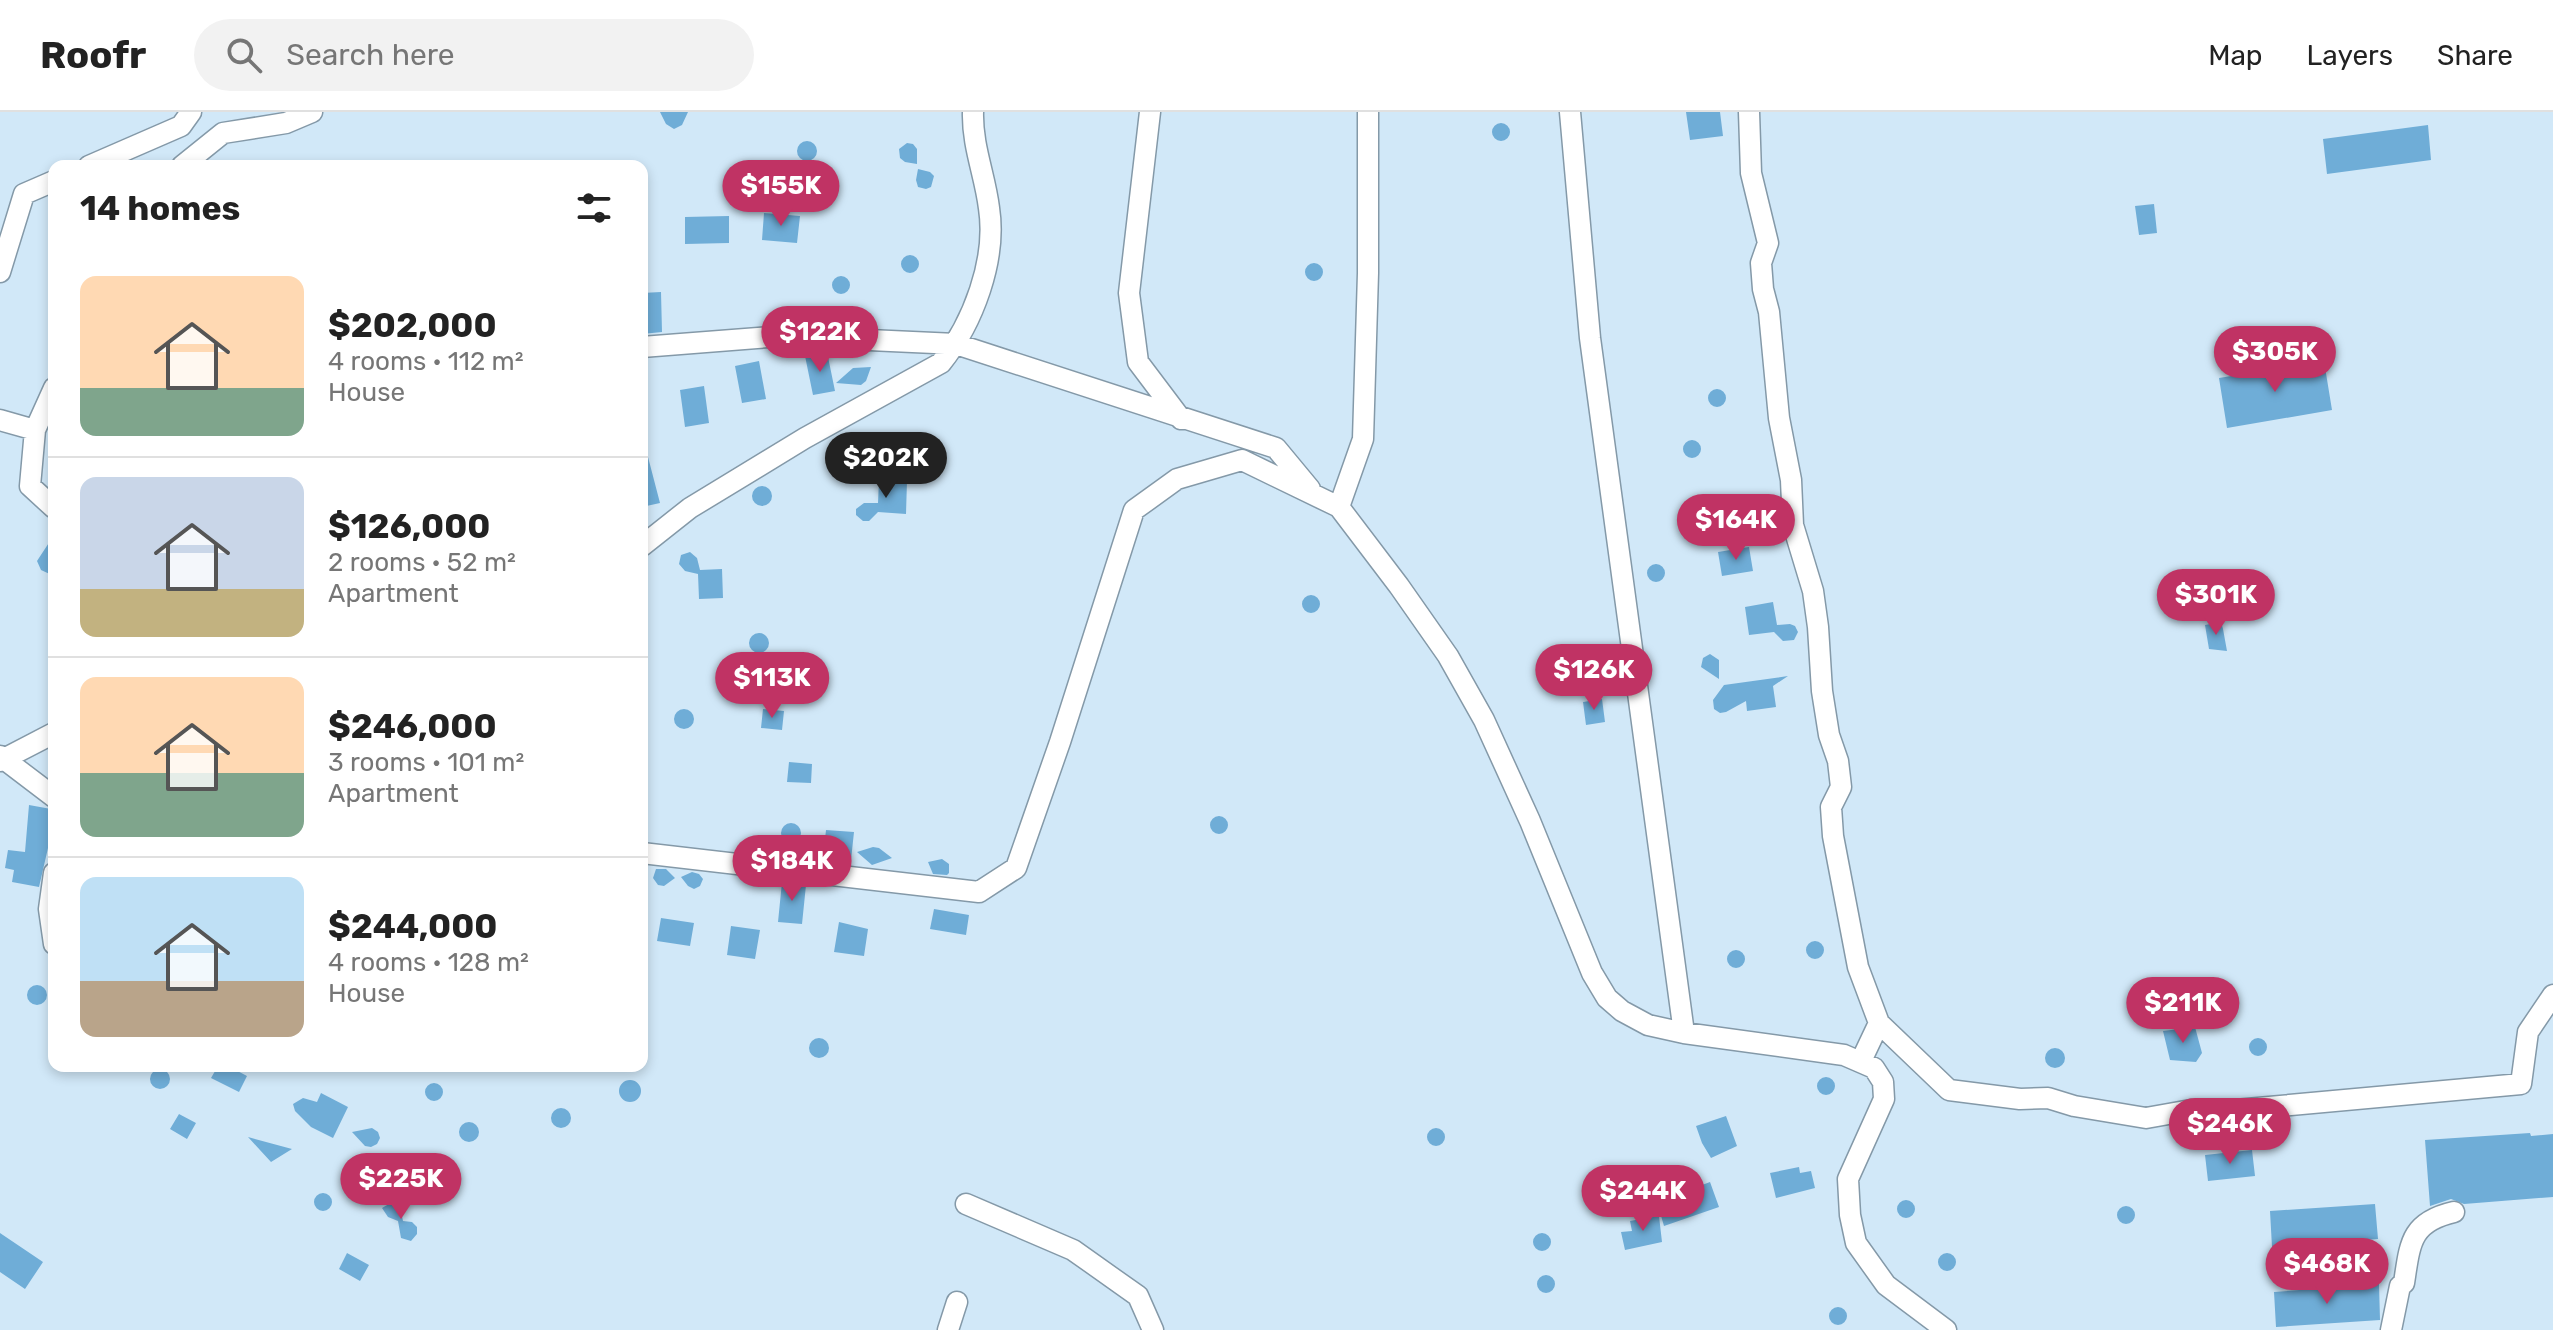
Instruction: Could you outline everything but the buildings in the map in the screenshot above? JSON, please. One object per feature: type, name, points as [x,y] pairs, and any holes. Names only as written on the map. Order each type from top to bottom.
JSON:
[{"type":"street","points":[[103,160],[181,126],[191,112]]},
{"type":"street","points":[[189,160],[223,133],[286,123],[312,112]]},
{"type":"street","points":[[648,541],[690,508],[805,438],[941,363],[956,344],[978,290],[990,248],[990,210],[972,135],[973,112]]},
{"type":"street","points":[[1150,112],[1129,293],[1138,362],[1181,419]]},
{"type":"street","points":[[1339,507],[1363,439],[1368,273],[1368,112]]},
{"type":"street","points":[[1570,112],[1590,338],[1684,1033]]},
{"type":"street","points":[[1749,112],[1751,173],[1768,243],[1761,263],[1763,289],[1769,312],[1779,418],[1791,480],[1793,525],[1813,591],[1822,691],[1829,735],[1840,774],[1841,787],[1831,807],[1833,836],[1858,967],[1879,1023],[1949,1090],[2020,1099],[2048,1098],[2074,1106],[2146,1118],[2191,1110],[2213,1112],[2521,1084],[2528,1032],[2553,995]]},
{"type":"street","points":[[0,272],[24,194],[48,184]]},
{"type":"street","points":[[648,347],[782,336],[956,344],[1276,448],[1317,497]]},
{"type":"street","points":[[48,401],[35,430],[30,486],[48,502]]},
{"type":"street","points":[[0,420],[35,430]]},
{"type":"street","points":[[648,854],[979,892],[1016,868],[1134,510],[1177,479],[1242,460],[1339,507],[1448,656],[1484,720],[1530,821],[1592,973],[1607,998],[1622,1011],[1648,1025],[1684,1033],[1844,1055],[1874,1068],[1883,1082],[1884,1099],[1848,1179],[1850,1215],[1856,1243],[1886,1285],[1946,1330]]},
{"type":"street","points":[[48,736],[1,759],[48,793]]},
{"type":"street","points":[[1861,1061],[1879,1023]]},
{"type":"street","points":[[966,1204],[1073,1250],[1138,1296],[1153,1330]]},
{"type":"street","points":[[2391,1330],[2400,1286],[2404,1283],[2411,1240],[2416,1231],[2437,1216],[2454,1212]]},
{"type":"street","points":[[948,1330],[957,1302]]}]
